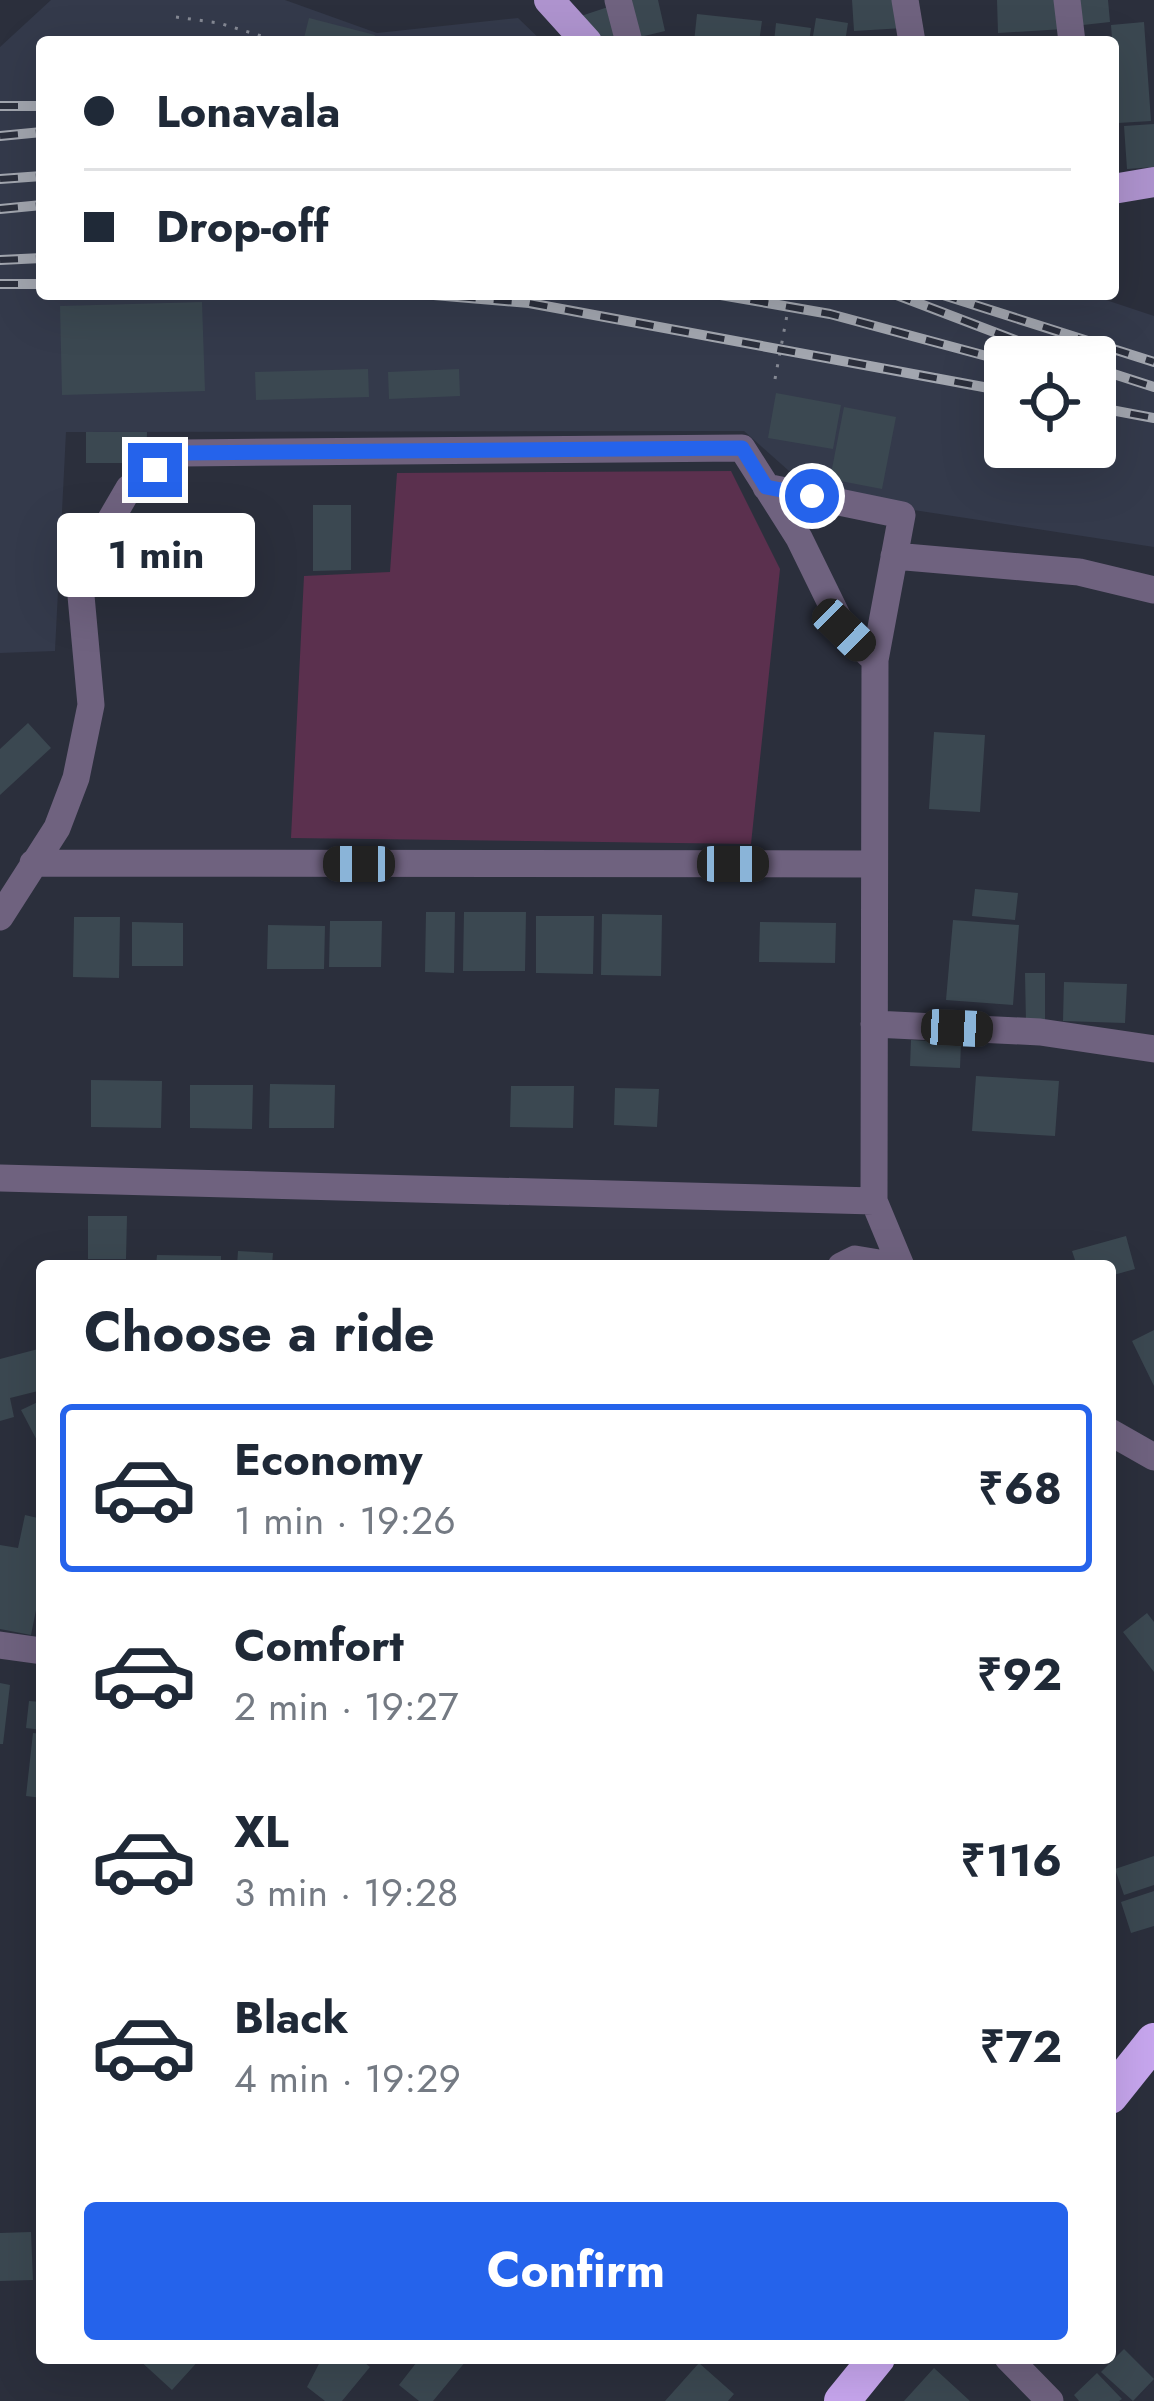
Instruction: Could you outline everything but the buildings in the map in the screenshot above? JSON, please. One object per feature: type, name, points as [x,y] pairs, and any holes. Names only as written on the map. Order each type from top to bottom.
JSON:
[{"type":"highway","points":[[1116,2060],[1154,2015]]},
{"type":"highway","points":[[1116,2089],[1154,2042]]},
{"type":"highway","points":[[842,2401],[872,2364]]},
{"type":"highway","points":[[865,2401],[895,2364]]},
{"type":"main road","points":[[549,0],[582,36]]},
{"type":"main road","points":[[1119,188],[1154,182]]},
{"type":"street","points":[[618,0],[627,36]]},
{"type":"street","points":[[905,0],[911,36]]},
{"type":"street","points":[[1067,0],[1071,36]]},
{"type":"street","points":[[0,917],[57,828],[76,778],[91,705],[80,574],[129,488],[182,453],[742,448],[800,538],[844,630],[875,660]]},
{"type":"street","points":[[766,487],[902,515],[875,660],[872,865],[874,1201],[897,1260]]},
{"type":"street","points":[[894,556],[1079,572],[1154,590]]},
{"type":"street","points":[[33,863],[872,865]]},
{"type":"street","points":[[874,1024],[1040,1032],[1154,1049]]},
{"type":"street","points":[[0,1178],[874,1201]]},
{"type":"street","points":[[1116,1435],[1154,1457]]},
{"type":"street","points":[[0,1645],[36,1650]]},
{"type":"street","points":[[1014,2364],[1050,2401]]},
{"type":"path","points":[[176,17],[256,36]]},
{"type":"path","points":[[775,379],[789,300]]},
{"type":"shaded area","points":[[51,0],[285,0],[377,33],[518,18],[537,36],[36,36],[36,300],[1106,300],[1154,316],[1154,547],[816,495],[744,431],[66,432],[55,651],[0,653],[0,47]]},
{"type":"shaded area","points":[[731,471],[780,569],[751,844],[291,838],[304,576],[390,572],[397,473]]},
{"type":"railway","points":[[0,106],[36,106]]},
{"type":"railway","points":[[0,136],[36,133]]},
{"type":"railway","points":[[0,179],[36,176]]},
{"type":"railway","points":[[0,209],[36,206]]},
{"type":"railway","points":[[0,260],[36,258]]},
{"type":"railway","points":[[0,284],[36,284]]},
{"type":"railway","points":[[493,300],[984,387]]},
{"type":"railway","points":[[750,300],[830,314],[984,355]]},
{"type":"railway","points":[[910,300],[1005,336]]},
{"type":"railway","points":[[959,300],[1154,362]]},
{"type":"railway","points":[[1116,375],[1154,387]]},
{"type":"railway","points":[[1116,411],[1154,418]]},
{"type":"route","points":[[155,470],[182,453],[742,448],[766,487],[812,496]]}]
